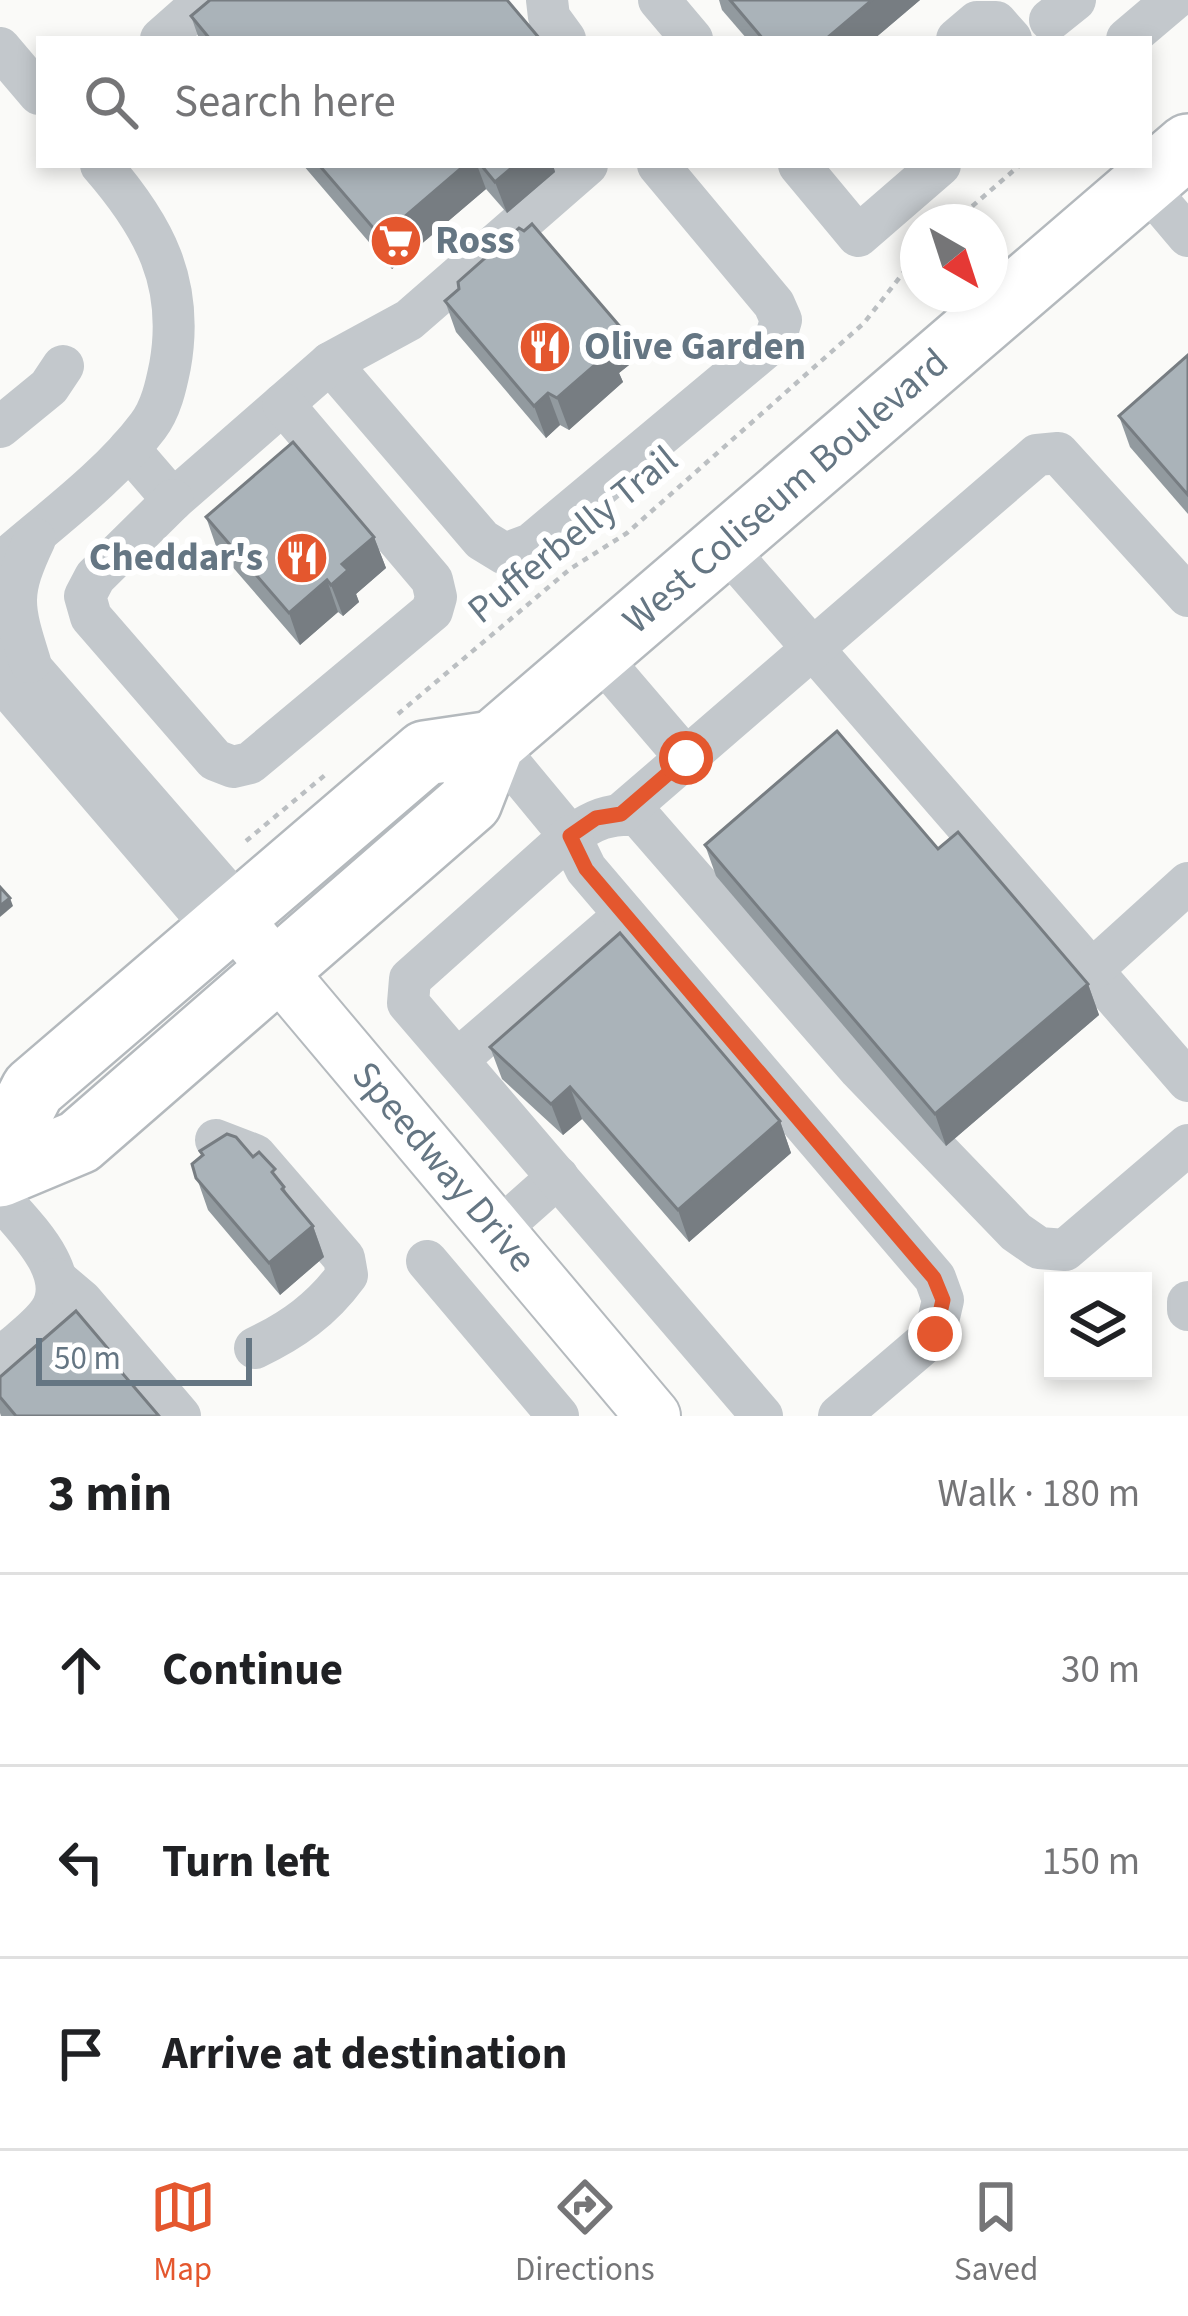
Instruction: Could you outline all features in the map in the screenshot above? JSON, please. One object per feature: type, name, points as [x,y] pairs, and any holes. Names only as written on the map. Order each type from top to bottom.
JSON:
[{"type":"highway","name":"West Coliseum Boulevard","points":[[0,1175],[79,1142],[470,802],[493,743],[1166,165]]},
{"type":"highway","points":[[0,1153],[33,1089],[425,752],[493,743]]},
{"type":"main road","name":"Speedway Drive","points":[[233,917],[653,1416]]},
{"type":"lane","points":[[164,36],[205,0]]},
{"type":"lane","points":[[547,0],[549,17],[563,36]]},
{"type":"lane","points":[[659,0],[689,36]]},
{"type":"lane","points":[[1131,36],[1173,0]]},
{"type":"lane","points":[[961,36],[977,22],[996,22],[1008,36]]},
{"type":"lane","points":[[0,48],[36,90]]},
{"type":"lane","points":[[1166,165],[1188,236]]},
{"type":"lane","points":[[0,564],[129,449],[152,422],[166,389],[174,302],[165,263],[143,219],[103,168]]},
{"type":"lane","points":[[283,404],[432,580],[436,597],[432,610],[250,763],[233,767],[215,760],[91,617],[85,596],[95,578],[173,500],[283,404],[330,363],[409,320],[584,168]]},
{"type":"lane","points":[[330,363],[482,541],[505,554],[531,544],[775,340],[781,320],[774,304],[661,168]]},
{"type":"lane","points":[[804,168],[858,236],[937,168]]},
{"type":"lane","points":[[0,427],[49,387],[63,366]]},
{"type":"lane","points":[[129,449],[173,500]]},
{"type":"lane","points":[[621,814],[1037,455],[1058,453],[1188,596]]},
{"type":"lane","points":[[10,679],[13,607],[20,572],[40,529]]},
{"type":"lane","points":[[723,545],[1188,1081]]},
{"type":"lane","points":[[0,632],[10,679],[221,886],[233,917]]},
{"type":"lane","points":[[597,654],[686,758]]},
{"type":"lane","points":[[493,743],[570,836],[586,869],[934,1278],[943,1300],[935,1334],[839,1416]]},
{"type":"lane","points":[[763,1416],[408,1003],[410,979],[596,818],[638,815],[859,1070],[1016,1232],[1039,1248],[1065,1250],[1188,1145]]},
{"type":"lane","points":[[1092,970],[1188,883]]},
{"type":"lane","points":[[457,1060],[626,915]]},
{"type":"lane","points":[[216,1141],[255,1155],[344,1258],[347,1275],[335,1292],[290,1332],[255,1348]]},
{"type":"lane","points":[[496,1232],[558,1178]]},
{"type":"lane","points":[[0,1198],[37,1242],[56,1280],[57,1294],[50,1312],[0,1359]]},
{"type":"lane","points":[[427,1261],[558,1416]]},
{"type":"lane","points":[[56,1280],[82,1301],[181,1416]]},
{"type":"path","points":[[975,204],[1017,168]]},
{"type":"path","name":"Pufferbelly Trail","points":[[390,720],[570,569],[644,518],[864,323],[900,277]]},
{"type":"path","points":[[246,841],[336,766]]},
{"type":"building","points":[[210,0],[507,0],[537,36],[208,36],[191,16]]},
{"type":"building","points":[[730,0],[872,0],[830,36],[760,36]]},
{"type":"building","points":[[322,168],[462,168],[381,237]]},
{"type":"building","points":[[483,168],[511,168],[495,182]]},
{"type":"building","name":"Olive Garden","points":[[532,224],[622,329],[608,342],[611,351],[557,398],[548,393],[534,406],[445,301],[459,289],[458,282],[519,228],[524,231]]},
{"type":"building","points":[[1188,355],[1188,495],[1119,416]]},
{"type":"building","name":"Cheddar's","points":[[293,442],[374,537],[342,564],[348,570],[331,585],[327,580],[289,613],[206,517]]},
{"type":"building","points":[[837,731],[938,849],[958,832],[1088,984],[935,1114],[705,845]]},
{"type":"building","points":[[0,887],[10,898],[0,906]]},
{"type":"building","points":[[620,933],[780,1121],[678,1210],[570,1087],[551,1104],[490,1047]]},
{"type":"building","points":[[227,1134],[236,1137],[253,1157],[259,1152],[275,1169],[272,1172],[282,1189],[313,1226],[269,1263],[196,1178],[192,1164],[203,1155],[200,1151]]},
{"type":"building","points":[[76,1311],[159,1416],[16,1416],[0,1397],[0,1377]]},
{"type":"place","name":"Ross","points":[[396,241]]},
{"type":"place","name":"Olive Garden","points":[[545,347]]},
{"type":"place","name":"Cheddar's","points":[[302,558]]},
{"type":"route","points":[[686,758],[621,814],[596,818],[570,836],[586,869],[934,1278],[943,1300],[935,1334]]}]
